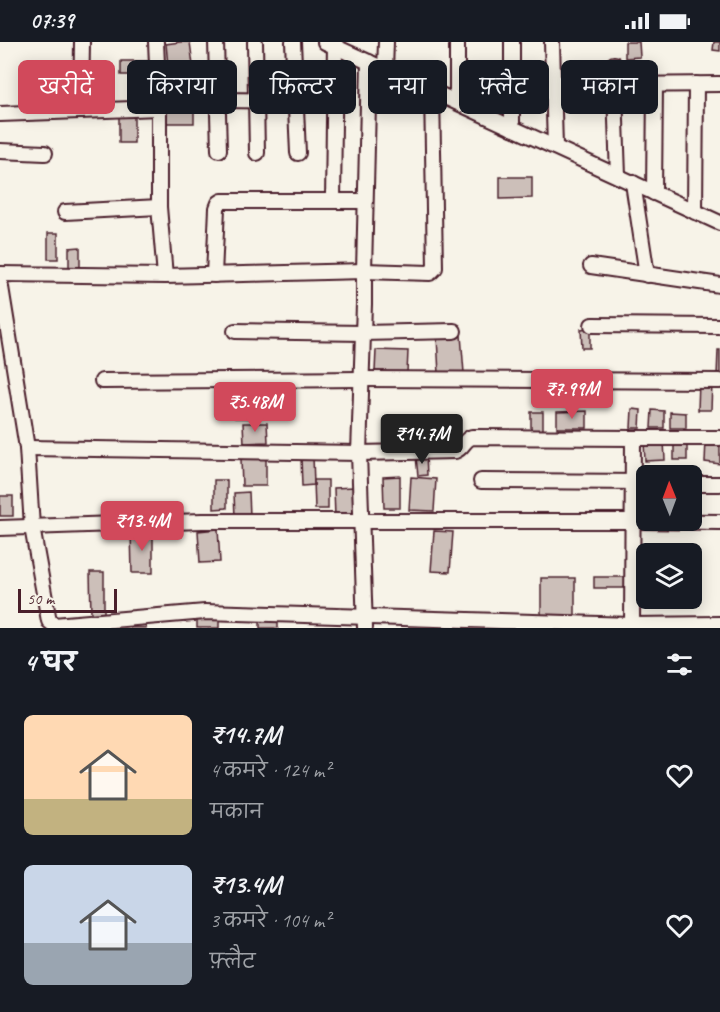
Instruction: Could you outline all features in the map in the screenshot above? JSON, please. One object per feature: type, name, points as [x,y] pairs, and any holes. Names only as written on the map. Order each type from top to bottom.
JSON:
[{"type":"street","points":[[82,42],[82,60]]},
{"type":"street","points":[[156,42],[157,60]]},
{"type":"street","points":[[216,42],[217,60]]},
{"type":"street","points":[[255,42],[255,60]]},
{"type":"street","points":[[293,42],[294,60]]},
{"type":"street","points":[[386,42],[386,60]]},
{"type":"street","points":[[456,102],[457,42]]},
{"type":"street","points":[[512,42],[512,128]]},
{"type":"street","points":[[552,42],[555,147]]},
{"type":"street","points":[[333,201],[332,43],[368,61]]},
{"type":"street","points":[[658,84],[720,84]]},
{"type":"street","points":[[695,212],[696,84]]},
{"type":"street","points":[[365,623],[359,453],[368,97]]},
{"type":"street","points":[[447,98],[720,223]]},
{"type":"street","points":[[0,114],[18,113]]},
{"type":"street","points":[[159,114],[159,207],[165,276]]},
{"type":"street","points":[[218,114],[219,150]]},
{"type":"street","points":[[256,114],[257,153]]},
{"type":"street","points":[[296,114],[298,153]]},
{"type":"street","points":[[0,274],[165,276],[364,271],[430,273],[435,268],[432,114]]},
{"type":"street","points":[[615,114],[618,176]]},
{"type":"street","points":[[654,193],[655,114]]},
{"type":"street","points":[[0,151],[45,153]]},
{"type":"street","points":[[633,183],[647,275]]},
{"type":"street","points":[[214,274],[217,208],[222,201],[365,201]]},
{"type":"street","points":[[65,212],[159,207]]},
{"type":"street","points":[[591,266],[720,285]]},
{"type":"street","points":[[0,281],[27,448],[32,527],[49,621],[54,625],[205,612],[365,623],[632,626],[720,624]]},
{"type":"street","points":[[592,325],[720,326]]},
{"type":"street","points":[[235,331],[454,332]]},
{"type":"street","points":[[102,381],[361,379],[720,381]]},
{"type":"street","points":[[27,448],[359,453],[455,451],[461,449],[472,437],[720,438]]},
{"type":"street","points":[[633,438],[637,465]]},
{"type":"street","points":[[481,481],[636,482]]},
{"type":"street","points":[[702,484],[720,484]]},
{"type":"street","points":[[632,626],[633,521],[636,504]]},
{"type":"street","points":[[0,528],[202,521],[720,522]]},
{"type":"building","points":[[190,42],[192,60],[168,60],[166,44]]},
{"type":"building","points":[[625,42],[639,42],[640,57],[625,58]]},
{"type":"building","points":[[714,42],[720,42],[720,51],[713,50]]},
{"type":"building","points":[[121,61],[127,61],[127,75],[121,75]]},
{"type":"building","points":[[119,114],[134,114],[134,143],[119,143]]},
{"type":"building","points":[[166,114],[194,114],[194,123],[166,123]]},
{"type":"building","points":[[500,177],[532,177],[532,198],[500,199]]},
{"type":"building","points":[[48,233],[58,233],[58,259],[48,259]]},
{"type":"building","points":[[80,247],[80,268],[69,268],[69,248]]},
{"type":"building","points":[[590,328],[590,348],[582,348],[581,329]]},
{"type":"building","points":[[461,335],[464,373],[439,374],[437,337]]},
{"type":"building","points":[[376,350],[408,351],[407,373],[375,372]]},
{"type":"building","points":[[718,350],[720,350],[720,376],[717,376]]},
{"type":"building","points":[[699,382],[712,382],[711,410],[698,410]]},
{"type":"building","points":[[236,384],[259,385],[258,418],[235,418]]},
{"type":"building","points":[[292,384],[293,416],[271,417],[271,385]]},
{"type":"building","points":[[632,409],[641,410],[640,428],[631,428]]},
{"type":"building","points":[[652,410],[664,411],[664,428],[651,428]]},
{"type":"building","points":[[587,411],[587,428],[557,428],[557,412]]},
{"type":"building","points":[[531,412],[543,412],[543,435],[531,435]]},
{"type":"building","points":[[670,412],[686,413],[686,428],[670,428]]},
{"type":"building","points":[[243,423],[267,423],[268,442],[244,443]]},
{"type":"building","points":[[706,440],[720,441],[720,464],[705,462]]},
{"type":"building","points":[[664,441],[665,460],[645,461],[644,442]]},
{"type":"building","points":[[674,441],[687,441],[687,460],[674,460]]},
{"type":"building","points":[[426,455],[427,475],[418,476],[416,456]]},
{"type":"building","points":[[313,456],[314,485],[302,486],[301,457]]},
{"type":"building","points":[[241,459],[266,459],[266,486],[242,486]]},
{"type":"building","points":[[400,476],[400,508],[384,508],[383,477]]},
{"type":"building","points":[[411,477],[436,479],[434,511],[409,510]]},
{"type":"building","points":[[214,480],[227,480],[227,508],[214,509]]},
{"type":"building","points":[[314,480],[328,480],[328,509],[315,509]]},
{"type":"building","points":[[635,484],[636,484],[636,509]]},
{"type":"building","points":[[354,487],[355,516],[335,517],[334,488]]},
{"type":"building","points":[[249,492],[250,516],[235,517],[234,493]]},
{"type":"building","points":[[0,496],[13,496],[13,516],[0,516]]},
{"type":"building","points":[[218,529],[220,562],[200,563],[198,531]]},
{"type":"building","points":[[153,530],[153,573],[132,573],[131,531]]},
{"type":"building","points":[[434,531],[453,532],[450,572],[431,571]]},
{"type":"building","points":[[90,572],[104,572],[104,614],[91,614]]},
{"type":"building","points":[[594,577],[628,577],[628,588],[594,588]]},
{"type":"building","points":[[541,578],[575,578],[575,620],[541,620]]},
{"type":"building","points":[[197,615],[219,616],[219,628],[197,628]]},
{"type":"building","points":[[260,619],[278,620],[278,628],[260,628]]},
{"type":"building","points":[[130,621],[145,621],[146,628],[131,628]]}]
